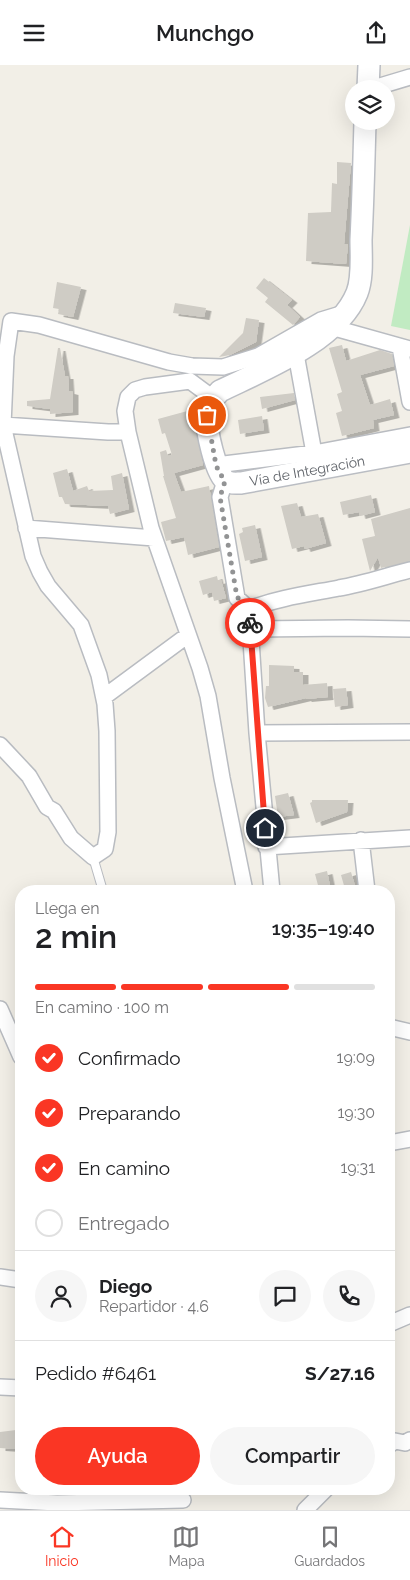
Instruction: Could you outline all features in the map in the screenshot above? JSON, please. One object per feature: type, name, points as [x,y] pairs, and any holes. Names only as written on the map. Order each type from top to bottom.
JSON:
[{"type":"main road","points":[[369,65],[369,80]]},
{"type":"main road","points":[[221,473],[207,420],[209,406],[213,398],[220,391],[296,354],[338,320],[353,301],[359,287],[365,130]]},
{"type":"main road","name":"Vía de Integración","points":[[221,473],[229,483],[241,483],[410,452]]},
{"type":"street","points":[[390,80],[404,74]]},
{"type":"street","points":[[0,745],[29,776],[47,807],[54,811],[71,837],[93,857],[105,849],[108,832],[107,731],[104,697],[99,675],[81,625],[48,586],[33,556],[3,428],[6,321],[39,325],[192,366],[223,367],[258,356],[320,320],[338,320],[405,348],[410,402]]},
{"type":"street","points":[[296,354],[314,453]]},
{"type":"street","points":[[213,398],[190,381],[135,390],[128,397],[125,411],[128,432],[154,539],[208,696],[244,885]]},
{"type":"street","points":[[3,428],[128,432]]},
{"type":"street","points":[[271,885],[266,847],[249,609],[237,597],[220,497],[221,473],[410,435]]},
{"type":"street","points":[[26,528],[154,539]]},
{"type":"street","points":[[249,609],[292,596],[341,588],[410,570]]},
{"type":"street","points":[[250,629],[410,629]]},
{"type":"street","points":[[104,697],[188,635]]},
{"type":"street","points":[[257,733],[410,732]]},
{"type":"street","points":[[266,847],[410,838]]},
{"type":"street","points":[[361,840],[366,885]]},
{"type":"street","points":[[0,1009],[15,1043]]},
{"type":"street","points":[[395,1028],[410,1032]]},
{"type":"street","points":[[395,1142],[410,1139]]},
{"type":"street","points":[[0,1277],[15,1279]]},
{"type":"street","points":[[395,1321],[410,1315]]},
{"type":"street","points":[[0,1387],[15,1388]]},
{"type":"street","points":[[395,1441],[405,1443],[410,1440]]},
{"type":"street","points":[[305,1510],[320,1495]]},
{"type":"street","points":[[0,1500],[184,1500]]},
{"type":"lane","points":[[93,857],[101,885]]},
{"type":"green space","points":[[410,225],[410,330],[391,326]]},
{"type":"building","points":[[337,162],[351,163],[344,244],[348,244],[346,264],[306,261],[308,213],[331,212],[332,183],[337,184]]},
{"type":"building","points":[[264,278],[292,300],[287,305],[300,317],[293,325],[265,302],[268,298],[256,288]]},
{"type":"building","points":[[57,282],[81,287],[73,317],[58,314],[59,309],[53,308]]},
{"type":"building","points":[[175,303],[206,308],[204,317],[173,313]]},
{"type":"building","points":[[246,318],[259,320],[256,342],[230,355],[219,357],[243,333]]},
{"type":"building","points":[[342,345],[346,361],[380,350],[392,354],[394,366],[360,375],[370,405],[390,399],[394,415],[373,420],[374,428],[342,436],[336,413],[342,411],[337,394],[342,392],[329,348]]},
{"type":"building","points":[[58,348],[60,348],[65,376],[68,376],[69,391],[73,392],[73,412],[50,414],[50,409],[27,406],[27,401],[50,399]]},
{"type":"building","points":[[294,393],[295,400],[262,409],[260,397]]},
{"type":"building","points":[[191,410],[203,465],[174,473],[181,492],[209,486],[219,547],[188,555],[184,537],[166,541],[161,522],[176,518],[163,476],[160,452],[166,450],[168,456],[172,455],[165,433],[162,434],[158,419]]},
{"type":"building","points":[[262,416],[264,430],[240,434],[238,420]]},
{"type":"building","points":[[67,469],[73,491],[87,486],[89,491],[113,490],[111,476],[122,473],[129,509],[110,514],[108,506],[65,504],[62,497],[59,497],[53,473]]},
{"type":"building","points":[[371,495],[375,512],[360,516],[359,512],[343,515],[340,502]]},
{"type":"building","points":[[297,503],[301,517],[318,514],[326,543],[305,549],[304,546],[292,549],[281,506]]},
{"type":"building","points":[[410,508],[410,561],[381,568],[378,557],[370,571],[362,539],[375,536],[371,519]]},
{"type":"building","points":[[255,525],[262,557],[245,561],[239,534],[243,532],[242,528]]},
{"type":"building","points":[[217,576],[218,581],[221,580],[226,598],[214,601],[212,592],[203,595],[199,581]]},
{"type":"building","points":[[269,665],[294,666],[294,672],[303,672],[303,685],[327,683],[328,697],[306,698],[268,707],[265,698],[266,686],[269,686]]},
{"type":"building","points":[[346,688],[348,705],[335,707],[333,689]]},
{"type":"building","points":[[288,793],[294,815],[278,817],[275,796]]},
{"type":"building","points":[[312,800],[348,800],[347,812],[316,823],[310,803]]},
{"type":"building","points":[[327,871],[330,885],[318,885],[315,874]]},
{"type":"building","points":[[351,872],[355,885],[344,885],[341,875]]},
{"type":"building","points":[[15,1430],[15,1449],[0,1448],[0,1432]]},
{"type":"way so far","points":[[207,415],[216,465],[225,481],[220,497],[237,597],[249,609],[250,623]]},
{"type":"route","points":[[250,623],[265,828]]}]
